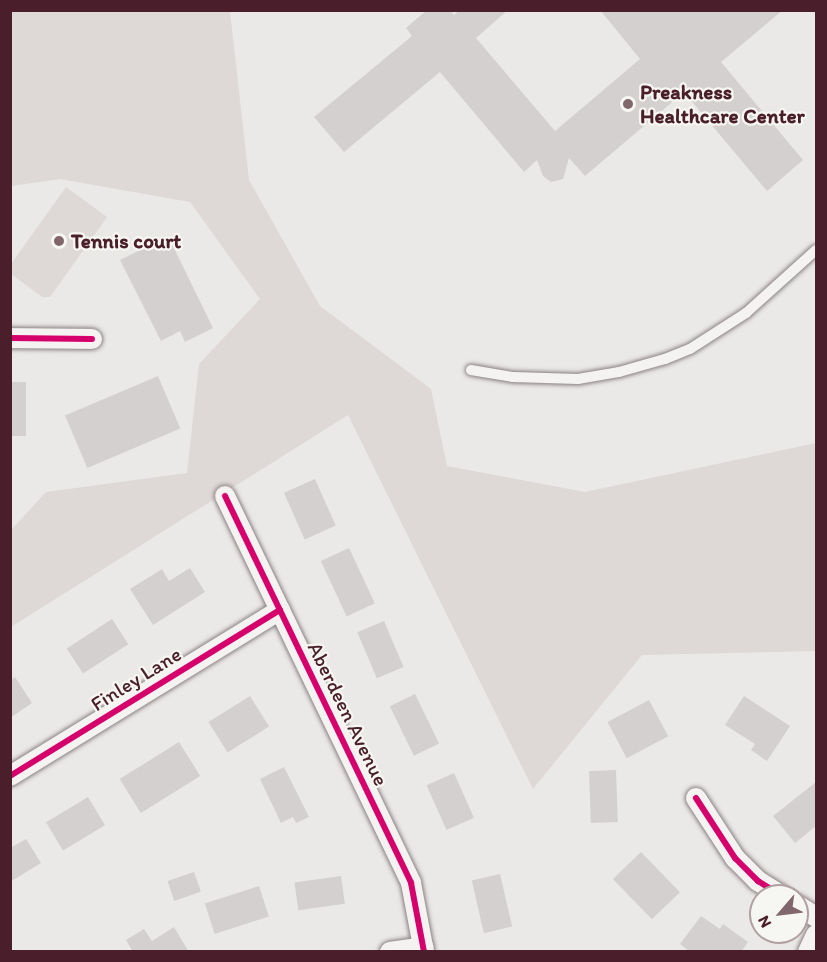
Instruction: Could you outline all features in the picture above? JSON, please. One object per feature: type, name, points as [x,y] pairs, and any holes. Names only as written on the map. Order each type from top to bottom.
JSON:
[{"type":"street","points":[[10,338],[92,339]]},
{"type":"street","name":"Aberdeen Avenue","points":[[225,496],[411,883],[424,949]]},
{"type":"street","name":"Finley Lane","points":[[10,776],[280,610]]},
{"type":"street","points":[[696,798],[735,858],[764,884]]},
{"type":"street","points":[[808,951],[816,935]]},
{"type":"street","points":[[390,951],[424,949]]},
{"type":"lane","points":[[471,370],[513,377],[578,379],[619,372],[664,359],[690,349],[746,313],[816,250]]},
{"type":"shaded area","points":[[11,11],[230,11],[249,180],[320,306],[431,389],[447,466],[585,492],[816,443],[816,651],[642,655],[533,789],[348,415],[11,627],[11,530],[46,492],[187,473],[199,364],[260,299],[190,202],[60,179],[11,186]]},
{"type":"shaded area","name":"Tennis court","points":[[66,187],[107,217],[50,297],[42,297],[11,274],[11,264]]},
{"type":"building","name":"Preakness Healthcare Center","points":[[427,10],[450,10],[454,15],[460,10],[508,10],[476,38],[555,131],[640,59],[600,10],[783,10],[721,62],[803,160],[767,191],[684,92],[585,176],[569,158],[563,179],[551,182],[543,176],[537,160],[524,172],[440,72],[344,152],[314,117],[412,36],[406,28]]},
{"type":"building","points":[[168,236],[213,328],[185,342],[180,331],[161,341],[120,260]]},
{"type":"building","points":[[158,376],[180,428],[87,468],[65,415]]},
{"type":"building","points":[[10,382],[26,382],[26,436],[10,436]]},
{"type":"building","points":[[315,479],[336,526],[305,539],[284,493]]},
{"type":"building","points":[[349,548],[375,603],[347,616],[321,561]]},
{"type":"building","points":[[190,568],[205,592],[153,625],[130,589],[162,569],[169,581]]},
{"type":"building","points":[[112,619],[128,644],[83,674],[67,648]]},
{"type":"building","points":[[384,621],[404,667],[377,678],[357,632]]},
{"type":"building","points":[[15,677],[32,703],[10,718],[10,680]]},
{"type":"building","points":[[415,694],[439,743],[414,756],[390,706]]},
{"type":"building","points":[[250,696],[269,727],[228,752],[208,722]]},
{"type":"building","points":[[744,696],[790,726],[767,761],[751,750],[755,744],[725,725]]},
{"type":"building","points":[[649,700],[668,736],[627,758],[608,722]]},
{"type":"building","points":[[179,742],[200,776],[141,813],[120,779]]},
{"type":"building","points":[[284,767],[309,817],[296,823],[293,817],[281,823],[260,779]]},
{"type":"building","points":[[616,770],[618,822],[591,823],[589,771]]},
{"type":"building","points":[[454,773],[474,818],[447,830],[427,785]]},
{"type":"building","points":[[816,782],[816,826],[795,843],[773,816]]},
{"type":"building","points":[[88,797],[105,825],[63,851],[46,822]]},
{"type":"building","points":[[26,839],[41,863],[10,882],[10,848]]},
{"type":"building","points":[[641,852],[680,892],[652,919],[613,879]]},
{"type":"building","points":[[194,872],[201,892],[174,901],[168,881]]},
{"type":"building","points":[[500,874],[512,927],[484,933],[472,881]]},
{"type":"building","points":[[341,876],[345,904],[298,910],[294,883]]},
{"type":"building","points":[[259,886],[269,916],[215,934],[205,904]]},
{"type":"building","points":[[701,916],[720,929],[723,924],[748,942],[741,952],[690,952],[680,944]]},
{"type":"building","points":[[174,927],[189,952],[133,952],[126,940],[144,929],[152,941]]},
{"type":"cycle path","points":[[10,338],[92,339]]},
{"type":"cycle path","points":[[225,496],[411,883],[424,952]]},
{"type":"cycle path","points":[[10,776],[280,610]]},
{"type":"cycle path","points":[[696,798],[735,858],[763,884]]},
{"type":"place","name":"Preakness Healthcare Center","points":[[628,104]]},
{"type":"place","name":"Tennis court","points":[[59,241]]}]
